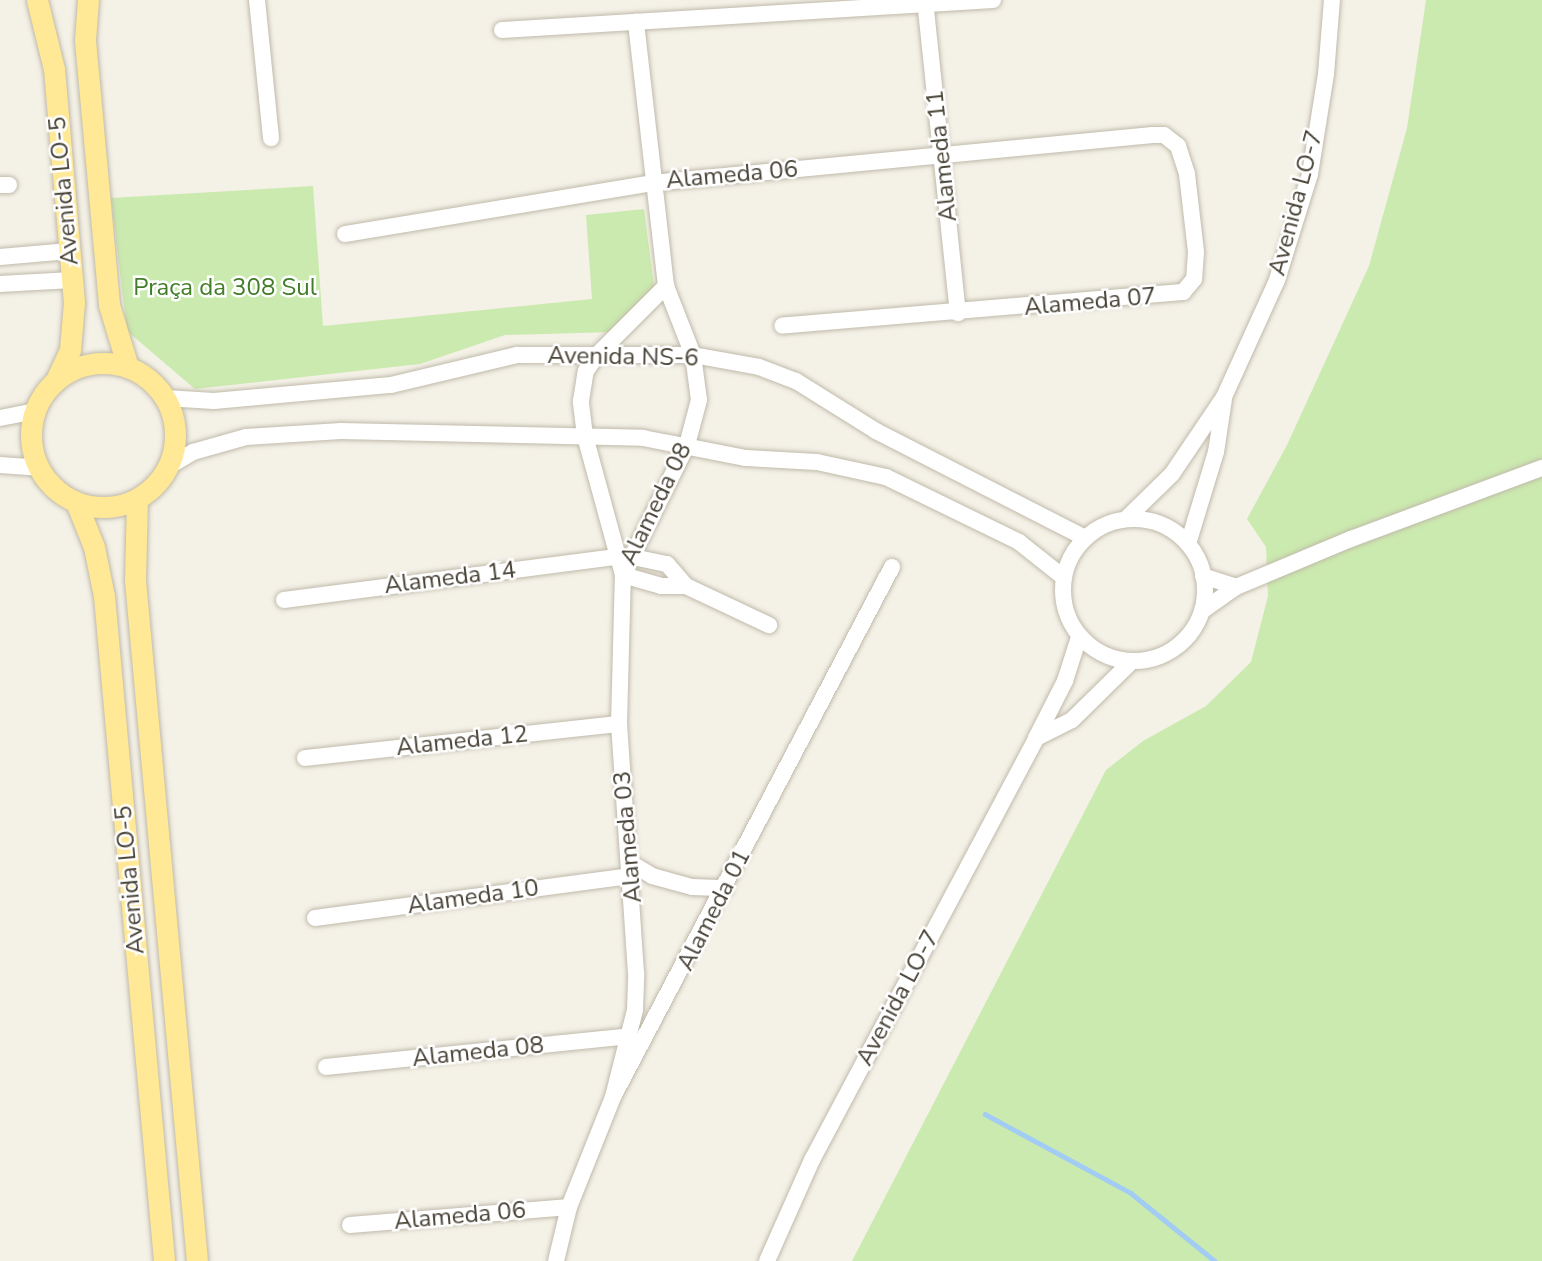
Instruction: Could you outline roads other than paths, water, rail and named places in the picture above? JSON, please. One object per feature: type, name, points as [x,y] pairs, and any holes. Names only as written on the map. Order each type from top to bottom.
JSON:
[{"type":"main road","name":"Avenida LO-5","points":[[37,0],[54,69],[72,280],[74,329],[55,380]]},
{"type":"main road","name":"Avenida LO-5","points":[[88,0],[85,40],[109,305],[128,367]]},
{"type":"main road","points":[[103,362],[128,367],[143,374],[165,398],[174,420],[175,444],[168,467],[155,485],[137,499],[96,507],[76,502],[54,489],[39,468],[32,449],[35,411],[55,380],[78,367],[103,362]]},
{"type":"main road","name":"Avenida LO-5","points":[[137,499],[135,580],[197,1261]]},
{"type":"main road","name":"Avenida LO-5","points":[[76,502],[94,547],[104,596],[164,1261]]},
{"type":"street","points":[[257,0],[271,138]]},
{"type":"street","points":[[502,30],[925,1],[993,0]]},
{"type":"street","name":"Avenida LO-7","points":[[1126,519],[1172,474],[1224,397],[1277,280],[1310,174],[1326,74],[1332,0]]},
{"type":"street","name":"Alameda 11","points":[[925,1],[958,313]]},
{"type":"street","name":"Alameda 08","points":[[622,575],[687,445],[699,400],[693,355],[666,286],[652,183],[636,22]]},
{"type":"street","name":"Alameda 07","points":[[782,326],[1138,299],[1190,288],[1196,252],[1187,174],[1178,146],[1164,135],[1121,138]]},
{"type":"street","name":"Alameda 06","points":[[345,234],[652,183],[1121,138]]},
{"type":"street","points":[[0,257],[69,251]]},
{"type":"street","points":[[0,284],[72,280]]},
{"type":"street","name":"Alameda 08","points":[[622,575],[615,557],[585,436],[582,385],[597,355],[666,286]]},
{"type":"street","name":"Avenida NS-6","points":[[165,398],[214,401],[391,385],[501,357],[693,355],[759,367],[796,381],[876,431],[1085,537]]},
{"type":"street","name":"Avenida LO-7","points":[[1188,544],[1216,452],[1224,397]]},
{"type":"street","points":[[0,418],[35,411]]},
{"type":"street","points":[[168,467],[193,452],[246,437],[391,428],[585,436],[687,445],[746,458],[817,462],[886,477],[1019,542],[1063,577]]},
{"type":"street","points":[[0,465],[39,468]]},
{"type":"street","points":[[1202,611],[1236,587],[1542,468]]},
{"type":"street","points":[[1126,519],[1160,524],[1188,544],[1203,576],[1202,611],[1192,632],[1175,649],[1154,659],[1131,662],[1112,659],[1079,637],[1064,609],[1063,577],[1071,556],[1085,537],[1103,525],[1126,519]]},
{"type":"street","name":"Alameda 14","points":[[284,600],[615,557]]},
{"type":"street","points":[[633,557],[667,564],[686,586],[769,625]]},
{"type":"street","name":"Alameda 01","points":[[556,1261],[569,1207],[614,1097],[892,567]]},
{"type":"street","points":[[622,575],[661,586],[686,586]]},
{"type":"street","name":"Alameda 03","points":[[614,1097],[629,1036],[636,973],[619,724],[622,575]]},
{"type":"street","points":[[1203,576],[1236,587]]},
{"type":"street","name":"Avenida LO-7","points":[[767,1261],[831,1123],[1065,681],[1079,637]]},
{"type":"street","points":[[1036,738],[1072,720],[1131,662]]},
{"type":"street","name":"Alameda 12","points":[[305,758],[619,724]]},
{"type":"street","points":[[630,869],[692,887],[725,888]]},
{"type":"street","name":"Alameda 10","points":[[315,918],[630,869]]},
{"type":"street","name":"Alameda 08","points":[[327,1067],[629,1036]]},
{"type":"street","name":"Alameda 06","points":[[350,1225],[569,1207]]},
{"type":"waterway","points":[[985,1114],[1131,1193],[1215,1261]]},
{"type":"park label","name":"Praça da 308 Sul","points":[[225,288]]}]
